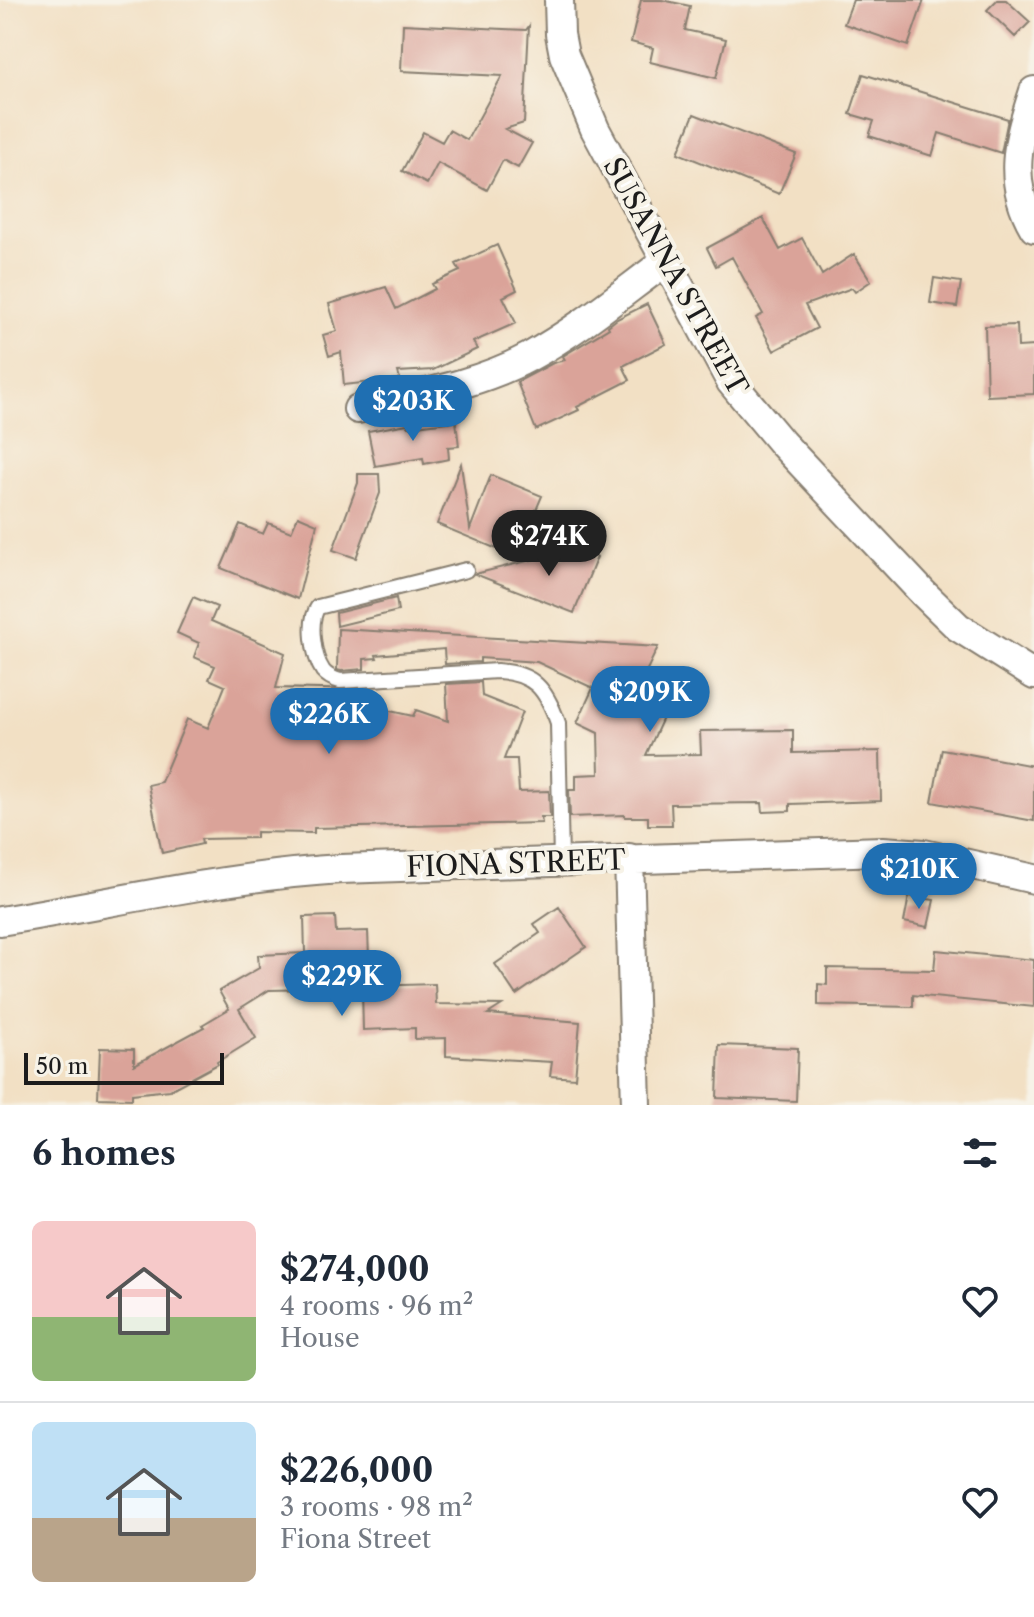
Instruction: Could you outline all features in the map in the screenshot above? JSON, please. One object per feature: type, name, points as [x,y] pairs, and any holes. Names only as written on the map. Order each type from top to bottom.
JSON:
[{"type":"street","name":"SUSANNA STREET","points":[[559,0],[560,34],[574,79],[595,129],[731,382],[782,443],[886,556],[958,627],[1034,675]]},
{"type":"street","points":[[1034,91],[1017,145],[1015,164],[1022,201],[1034,228]]},
{"type":"street","points":[[358,409],[438,390],[526,358],[569,333],[666,261]]},
{"type":"street","name":"FIONA STREET","points":[[0,921],[284,873],[629,858],[883,851],[924,854],[1034,879]]},
{"type":"street","points":[[629,858],[636,1105]]},
{"type":"lane","points":[[466,570],[318,607],[312,623],[318,661],[331,678],[340,681],[497,671],[515,672],[538,684],[558,723],[561,861]]},
{"type":"building","points":[[641,0],[662,0],[690,6],[685,30],[726,39],[716,78],[650,62],[653,48],[631,42]]},
{"type":"building","points":[[853,0],[924,0],[908,46],[844,24]]},
{"type":"building","points":[[997,0],[1006,0],[1030,22],[1015,37],[987,10]]},
{"type":"building","points":[[403,24],[526,30],[529,26],[524,123],[505,129],[532,143],[518,168],[503,160],[487,190],[438,163],[427,184],[402,171],[423,132],[442,142],[449,130],[467,140],[502,76],[401,71]]},
{"type":"building","points":[[863,74],[1008,119],[1001,153],[939,133],[932,156],[869,136],[874,121],[850,114]]},
{"type":"building","points":[[694,114],[796,154],[779,194],[678,153]]},
{"type":"building","points":[[763,218],[780,250],[802,238],[822,275],[854,254],[871,281],[855,292],[852,288],[805,305],[817,328],[774,351],[756,318],[763,314],[732,257],[716,266],[707,248]]},
{"type":"building","points":[[497,245],[517,290],[503,297],[516,323],[473,342],[477,349],[433,370],[398,372],[400,379],[344,385],[341,352],[329,356],[323,335],[337,331],[329,304],[386,287],[396,309],[435,289],[432,284],[460,271],[456,264]]},
{"type":"building","points":[[934,278],[961,282],[957,307],[930,303]]},
{"type":"building","points":[[647,304],[666,344],[623,366],[630,380],[577,407],[579,410],[536,430],[517,382],[565,360],[563,356],[609,328],[617,319]]},
{"type":"building","points":[[1017,325],[1018,347],[1034,346],[1034,394],[987,396],[985,326]]},
{"type":"building","points":[[456,421],[459,446],[448,447],[449,459],[424,464],[423,458],[375,466],[368,431],[408,424],[408,427]]},
{"type":"building","points":[[461,464],[470,529],[491,475],[542,496],[516,557],[437,524]]},
{"type":"building","points":[[358,474],[379,474],[380,493],[356,558],[333,550],[358,483]]},
{"type":"building","points":[[298,516],[317,524],[298,599],[221,568],[240,524],[263,534],[268,523],[291,532]]},
{"type":"building","points":[[570,546],[597,557],[574,613],[475,574],[555,554],[564,558]]},
{"type":"building","points":[[193,597],[217,607],[211,621],[285,653],[276,688],[364,690],[363,705],[413,716],[416,710],[448,721],[446,684],[481,682],[482,696],[522,712],[504,759],[517,759],[519,792],[549,791],[550,817],[541,817],[542,823],[314,828],[314,833],[256,832],[256,838],[201,839],[202,844],[162,853],[148,785],[161,782],[187,719],[208,728],[225,686],[209,679],[215,666],[194,657],[199,643],[177,633]]},
{"type":"building","points":[[396,598],[398,611],[337,626],[336,613]]},
{"type":"building","points":[[338,629],[658,647],[641,682],[673,696],[646,755],[701,754],[700,731],[793,730],[793,753],[880,751],[881,801],[790,804],[790,811],[763,812],[762,803],[671,804],[672,825],[648,825],[648,817],[625,815],[570,817],[569,790],[576,790],[576,775],[599,774],[598,733],[577,723],[593,688],[537,662],[480,658],[480,662],[445,664],[444,649],[376,655],[377,658],[364,659],[364,669],[341,671],[337,670]]},
{"type":"building","points":[[942,749],[1034,766],[1034,821],[932,802]]},
{"type":"building","points":[[909,896],[934,900],[928,927],[904,922]]},
{"type":"building","points":[[559,907],[586,947],[516,995],[495,964],[540,933],[534,924]]},
{"type":"building","points":[[335,916],[336,932],[368,931],[370,986],[435,984],[436,1004],[502,1005],[488,1014],[580,1022],[575,1078],[550,1076],[552,1062],[446,1056],[446,1038],[415,1039],[415,1028],[363,1030],[362,988],[269,990],[239,1009],[256,1038],[218,1064],[170,1090],[132,1094],[132,1099],[98,1098],[100,1048],[134,1049],[134,1065],[204,1027],[202,1025],[229,1009],[219,991],[259,968],[258,955],[305,953],[304,917]]},
{"type":"building","points":[[936,950],[1034,960],[1034,1007],[913,995],[913,1007],[818,1005],[818,984],[827,985],[827,968],[934,970]]},
{"type":"building","points":[[719,1045],[798,1048],[796,1101],[717,1098]]}]
